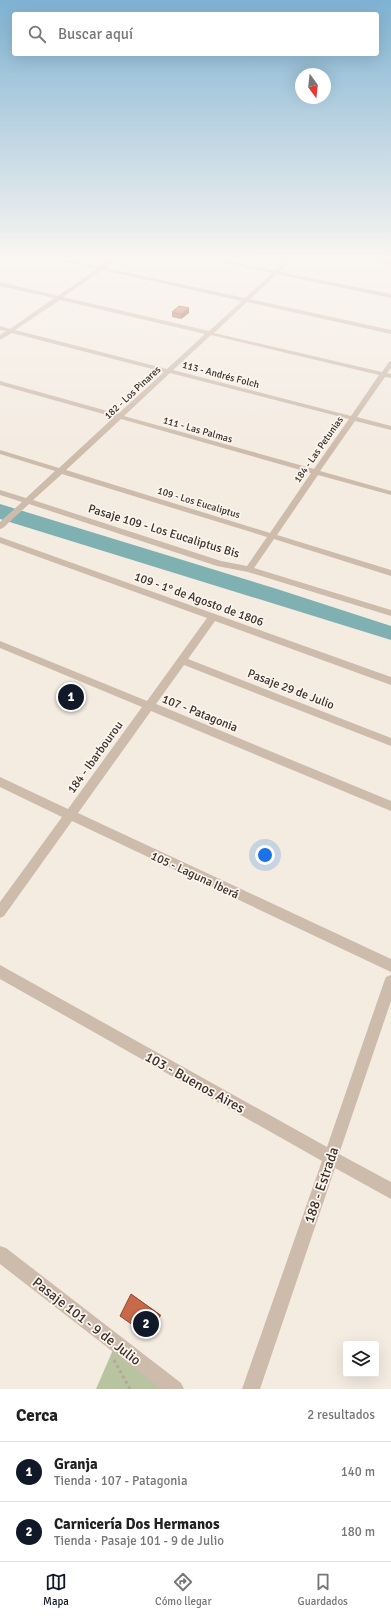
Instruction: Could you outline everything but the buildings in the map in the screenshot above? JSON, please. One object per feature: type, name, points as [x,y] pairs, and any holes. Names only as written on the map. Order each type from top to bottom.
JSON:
[{"type":"street","points":[[0,338],[22,323]]},
{"type":"street","points":[[162,323],[391,376]]},
{"type":"street","name":"182 - Los Pinares","points":[[1,526],[222,323]]},
{"type":"street","points":[[348,323],[391,332]]},
{"type":"street","name":"113 - Andrés Folch","points":[[0,328],[391,428]]},
{"type":"street","name":"184 - Las Petunias","points":[[249,569],[314,472],[391,363]]},
{"type":"street","name":"111 - Las Palmas","points":[[0,383],[391,493]]},
{"type":"street","name":"109 - Los Eucaliptus","points":[[0,452],[391,573]]},
{"type":"street","name":"Pasaje 109 - Los Eucaliptus Bis","points":[[0,492],[220,564],[249,569],[391,612]]},
{"type":"street","name":"109 - 1° de Agosto de 1806","points":[[0,540],[391,681]]},
{"type":"street","name":"184 - Ibarbourou","points":[[0,912],[213,617]]},
{"type":"street","name":"107 - Patagonia","points":[[0,644],[391,806]]},
{"type":"street","name":"Pasaje 29 de Julio","points":[[181,660],[391,742]]},
{"type":"street","name":"105 - Laguna Iberá","points":[[0,782],[69,816],[391,966]]},
{"type":"street","name":"103 - Buenos Aires","points":[[0,972],[391,1191]]},
{"type":"street","name":"188 - Estrada","points":[[252,1389],[391,982]]},
{"type":"street","name":"Pasaje 101 - 9 de Julio","points":[[0,1254],[175,1389]]},
{"type":"green space","points":[[116,1343],[175,1389],[96,1389]]},
{"type":"water","points":[[0,504],[277,589],[391,626],[391,640],[0,519]]},
{"type":"place","name":"Granja","points":[[71,697]]},
{"type":"place","name":"Carnicería Dos Hermanos","points":[[146,1324]]}]
